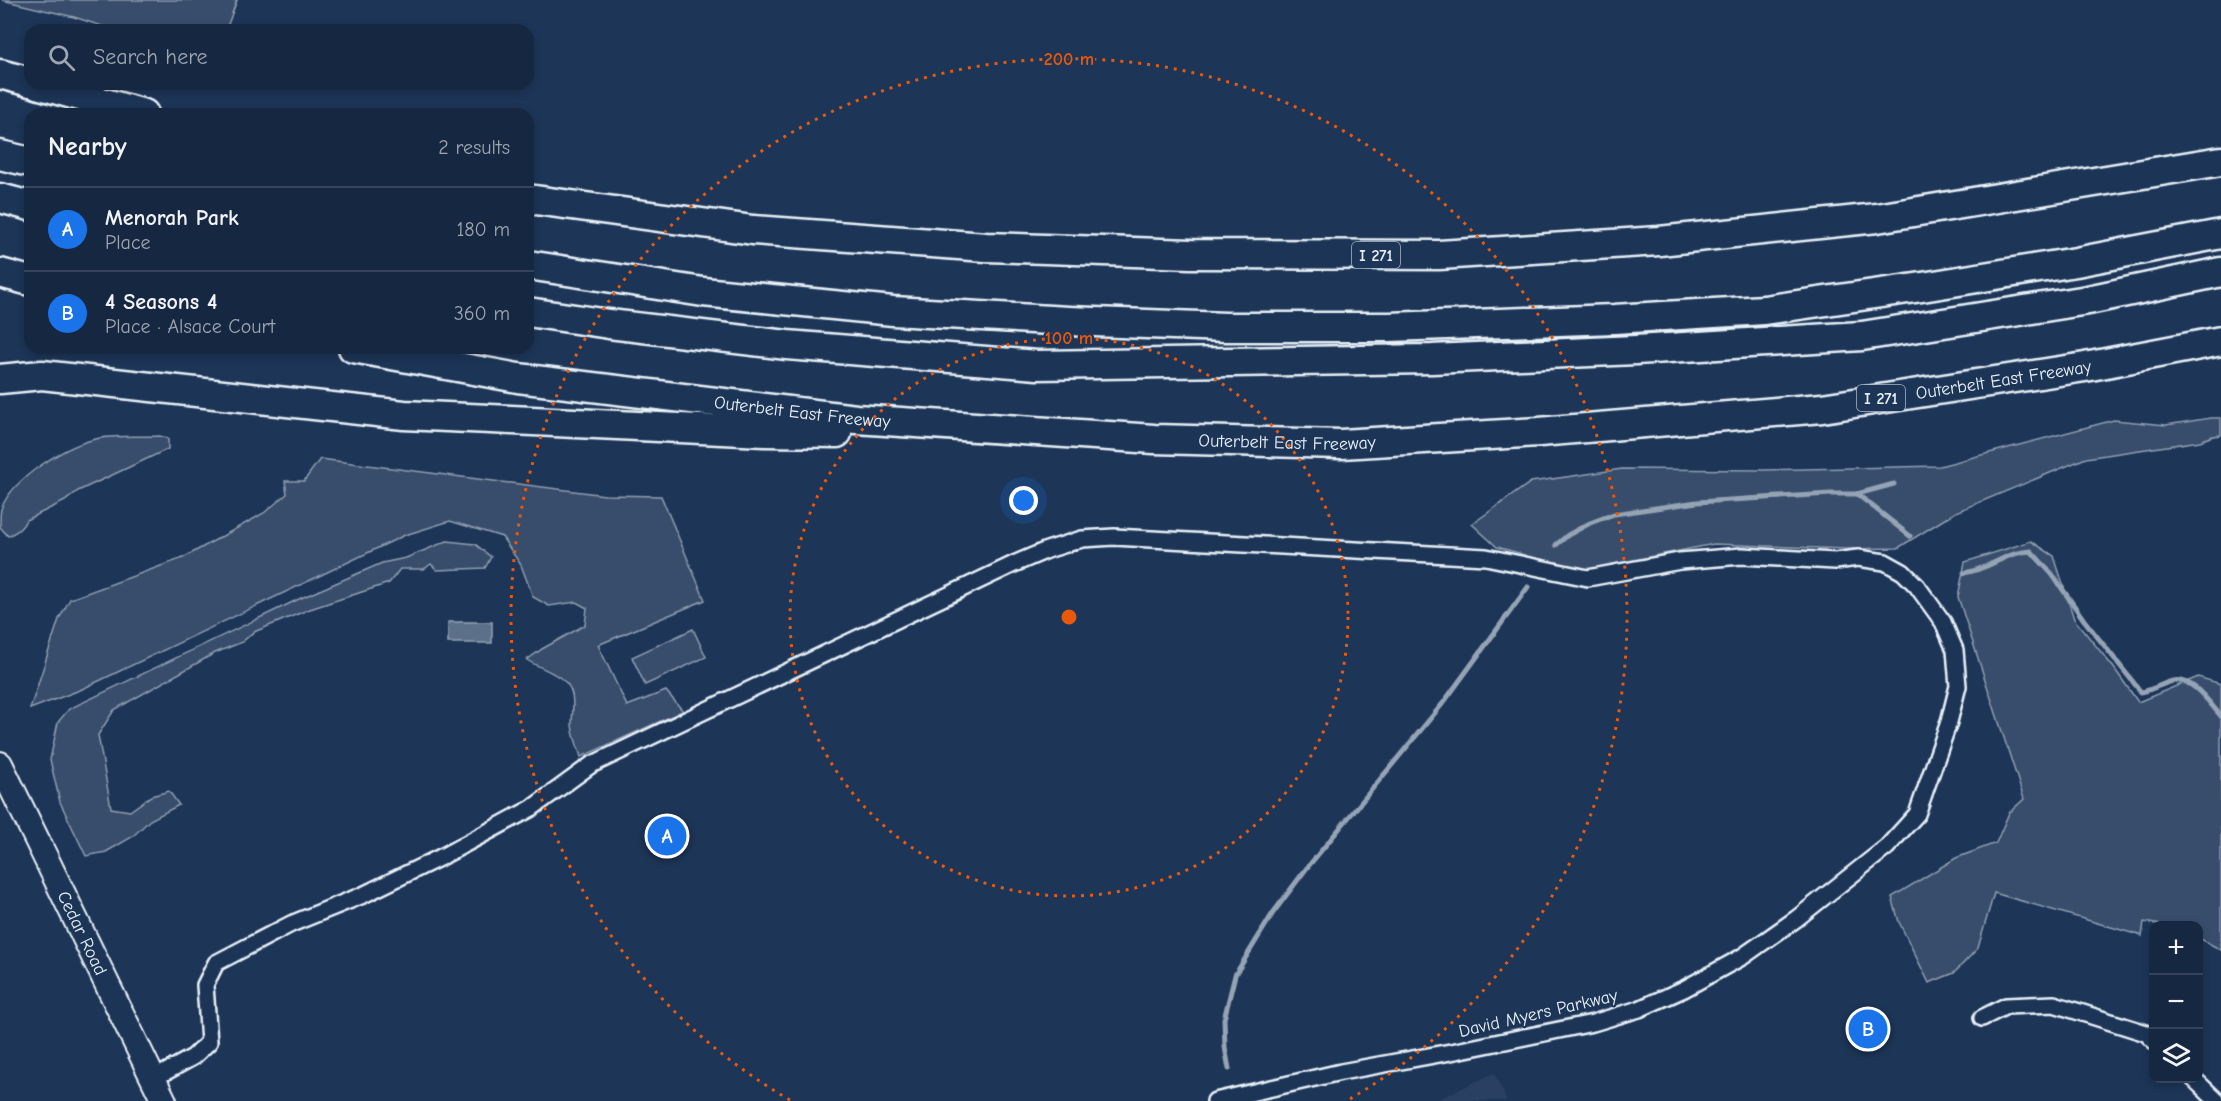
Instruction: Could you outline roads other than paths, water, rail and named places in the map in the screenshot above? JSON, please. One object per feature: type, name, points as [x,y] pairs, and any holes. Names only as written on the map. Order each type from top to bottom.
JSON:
[{"type":"highway","points":[[0,74],[24,80]]},
{"type":"highway","points":[[58,90],[123,108]]},
{"type":"highway","points":[[0,155],[24,161]]},
{"type":"highway","name":"I 271","points":[[534,200],[753,230],[986,247],[1191,254],[1440,255],[1659,241],[1877,218],[2221,161]]},
{"type":"highway","points":[[0,198],[24,204]]},
{"type":"highway","points":[[534,266],[703,292],[893,311],[1226,327],[1389,327],[1614,319],[1764,310],[2076,262],[2221,234]]},
{"type":"highway","points":[[534,313],[787,345],[1038,365],[1432,359],[1636,350],[1862,336],[2088,300],[2221,272]]},
{"type":"highway","points":[[0,273],[24,279]]},
{"type":"highway","name":"Outerbelt East Freeway","points":[[386,354],[518,378],[856,419],[1154,439],[1341,444],[1539,432],[1822,408],[2085,367],[2221,341]]},
{"type":"highway","points":[[0,379],[42,375],[404,415],[765,432],[1154,439]]},
{"type":"main road","name":"Cedar Road","points":[[0,764],[164,1101]]},
{"type":"street","name":"David Myers Parkway","points":[[153,1079],[193,1057],[209,1042],[205,985],[216,963],[291,924],[363,895],[442,856],[532,808],[591,765],[1014,564],[1082,539],[1114,537],[1486,557],[1588,578],[1680,561],[1742,556],[1835,561],[1858,558],[1885,562],[1903,572],[1917,586],[1943,622],[1955,650],[1959,686],[1917,814],[1887,847],[1796,919],[1742,957],[1684,989],[1639,1009],[1593,1023],[1341,1072],[1215,1101]]},
{"type":"street","points":[[1982,1018],[2006,1006],[2054,1004],[2146,1033],[2149,1036]]},
{"type":"street","points":[[2198,1083],[2217,1101]]},
{"type":"waterway","points":[[1556,545],[1568,535],[1590,523],[1614,514],[1697,502],[1857,494],[1894,484]]},
{"type":"waterway","points":[[1857,494],[1910,536]]},
{"type":"waterway","points":[[1964,573],[1982,568],[2013,554],[2031,551],[2052,574],[2084,620],[2141,692],[2173,681],[2187,683],[2200,692],[2221,716]]},
{"type":"waterway","points":[[1229,1069],[1224,1019],[1235,975],[1273,913],[1306,869],[1444,702],[1528,587]]},
{"type":"place","name":"Menorah Park","points":[[667,836]]},
{"type":"place","name":"4 Seasons 4","points":[[1868,1029]]}]
